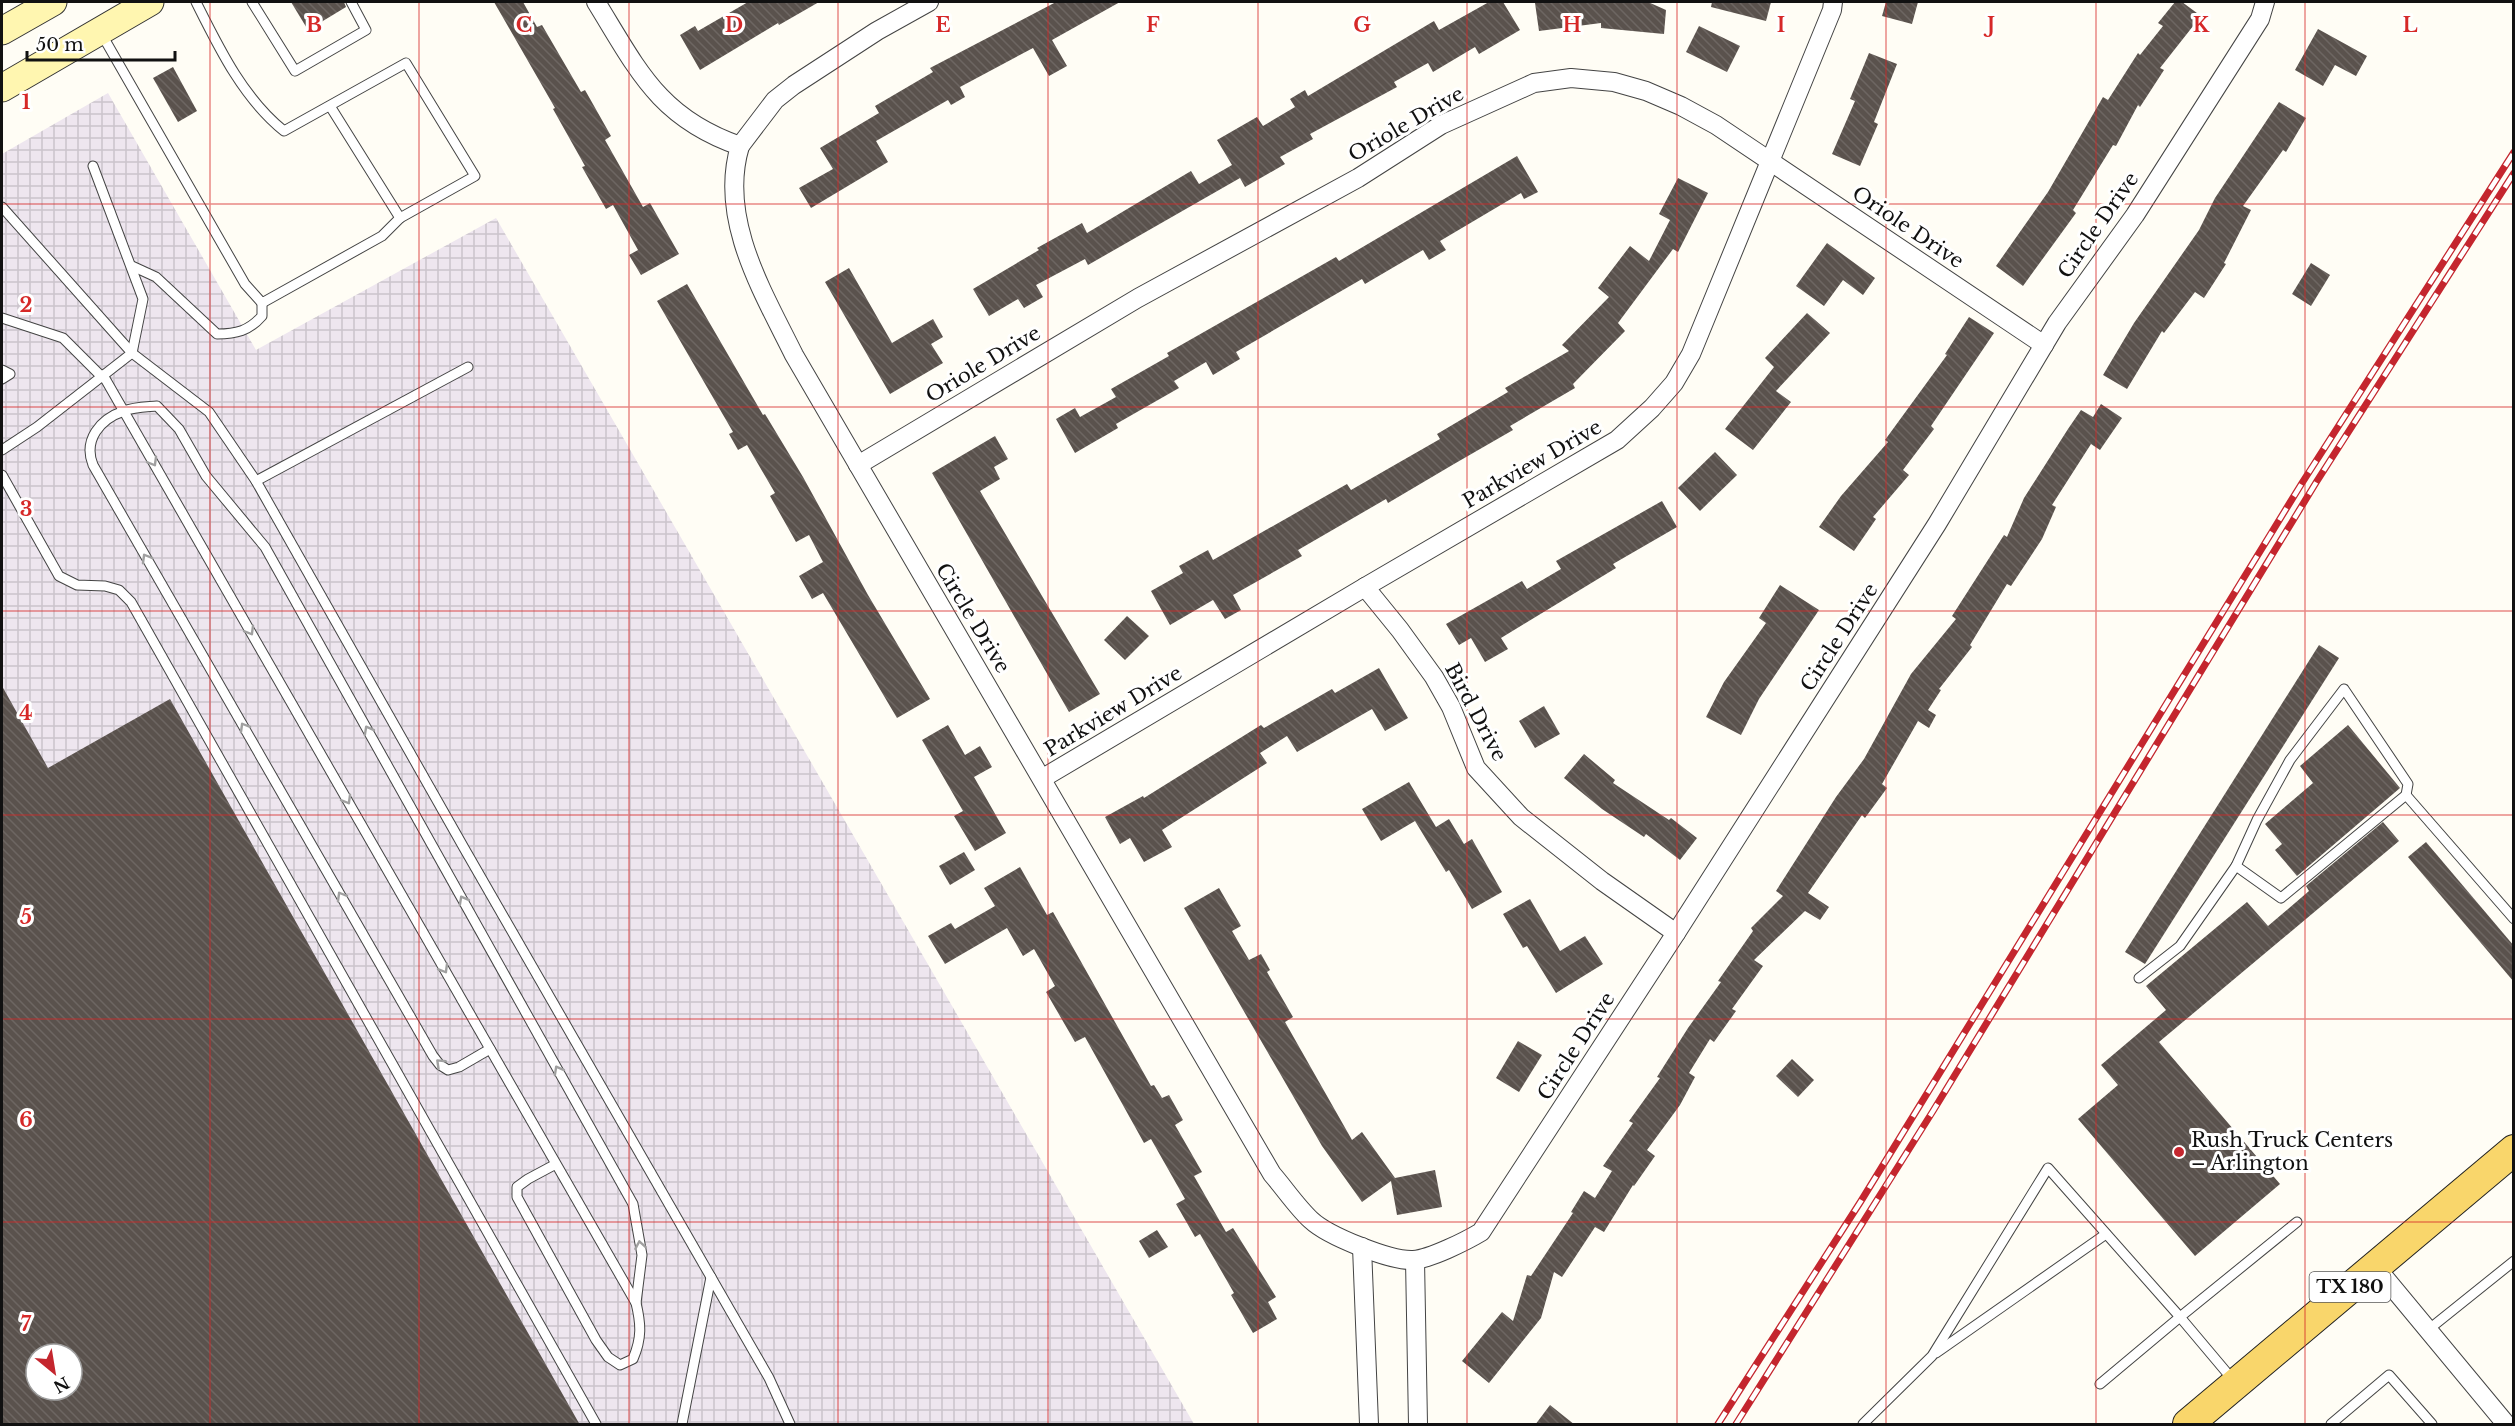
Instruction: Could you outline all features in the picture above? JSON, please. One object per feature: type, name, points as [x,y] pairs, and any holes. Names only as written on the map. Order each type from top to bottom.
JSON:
[{"type":"main road","points":[[2,31],[53,2]]},
{"type":"main road","points":[[2,88],[150,2]]},
{"type":"main road","name":"TX 180","points":[[2188,1425],[2514,1150]]},
{"type":"street","points":[[596,2],[648,86],[674,111],[710,136],[740,146],[775,100],[794,85],[877,31],[929,2]]},
{"type":"street","name":"Parkview Drive","points":[[1043,778],[1617,441],[1652,408],[1674,383],[1691,354],[1832,10],[1833,2]]},
{"type":"street","name":"Circle Drive","points":[[740,146],[734,164],[735,208],[751,270],[794,355],[1043,778],[1272,1174],[1311,1221],[1343,1240],[1398,1258],[1414,1260],[1463,1242],[1481,1232],[1676,933],[1937,524],[2056,323],[2135,215],[2260,19],[2265,2]]},
{"type":"street","name":"Oriole Drive","points":[[858,465],[1138,298],[1358,178],[1441,125],[1534,83],[1571,78],[1614,82],[1646,91],[1716,125],[2044,345]]},
{"type":"street","name":"Bird Drive","points":[[1365,587],[1434,677],[1451,707],[1476,768],[1521,817],[1602,882],[1676,933]]},
{"type":"street","points":[[1362,1247],[1368,1425]]},
{"type":"street","points":[[1414,1260],[1418,1425]]},
{"type":"street","points":[[2375,1266],[2506,1425]]},
{"type":"lane","points":[[196,2],[224,59],[270,120],[284,131],[406,63],[475,176],[400,218],[382,236],[262,303]]},
{"type":"lane","points":[[252,2],[295,71],[366,30],[351,2]]},
{"type":"lane","points":[[100,31],[245,284],[262,303],[262,316],[253,326],[236,334],[217,334],[156,277],[132,266]]},
{"type":"lane","points":[[330,106],[400,218]]},
{"type":"lane","points":[[2,450],[37,427],[132,353],[142,299],[132,266],[93,166]]},
{"type":"lane","points":[[2,207],[132,353],[209,412],[256,481],[769,1378],[790,1425]]},
{"type":"lane","points":[[2,318],[63,338],[102,375],[124,411],[636,1303],[641,1323],[640,1342],[633,1359],[620,1365],[608,1357],[596,1340],[517,1197],[518,1187],[556,1164]]},
{"type":"lane","points":[[256,481],[468,367]]},
{"type":"lane","points":[[2,370],[10,374],[2,379]]},
{"type":"lane","points":[[490,1049],[459,1067],[448,1070],[440,1065],[433,1056],[88,453],[99,426],[124,411],[157,405],[179,429],[206,476],[265,547],[633,1204],[642,1255],[636,1303]]},
{"type":"lane","points":[[2,475],[59,576],[77,585],[105,586],[119,590],[131,602],[596,1425]]},
{"type":"lane","points":[[2139,978],[2180,946],[2236,866],[2257,820],[2290,760],[2344,689],[2408,784],[2406,795],[2281,898],[2236,866]]},
{"type":"lane","points":[[2406,795],[2514,919]]},
{"type":"lane","points":[[1932,1356],[2048,1168],[2236,1384]]},
{"type":"lane","points":[[2100,1384],[2297,1222]]},
{"type":"lane","points":[[1863,1425],[1932,1356],[2106,1234]]},
{"type":"lane","points":[[2428,1330],[2514,1261]]},
{"type":"lane","points":[[682,1425],[711,1277]]},
{"type":"lane","points":[[2331,1425],[2389,1375],[2432,1425]]},
{"type":"shaded area","points":[[108,93],[256,350],[496,218],[1194,1424],[2,1424],[2,154]]},
{"type":"building","points":[[291,2],[344,2],[346,7],[308,30]]},
{"type":"building","points":[[494,2],[523,2],[537,27],[542,25],[581,92],[585,90],[611,136],[605,140],[643,207],[650,203],[679,254],[641,275],[629,255],[638,250],[613,205],[606,209],[582,167],[585,166],[553,109],[555,108]]},
{"type":"building","points":[[748,2],[819,2],[779,25],[778,23],[700,70],[680,35],[695,26],[698,31]]},
{"type":"building","points":[[1056,2],[1120,2],[1052,40],[1067,66],[1049,76],[1033,48],[960,87],[965,97],[951,105],[948,100],[876,141],[888,162],[811,208],[799,188],[833,169],[820,148],[879,113],[875,106],[933,72],[930,68]]},
{"type":"building","points":[[1489,2],[1503,2],[1520,30],[1479,54],[1475,47],[1433,72],[1428,63],[1394,82],[1397,87],[1310,134],[1313,139],[1280,157],[1285,164],[1245,187],[1240,178],[1088,265],[1085,259],[1036,285],[1043,297],[1024,308],[1018,299],[989,316],[973,289],[1039,250],[1037,248],[1082,223],[1087,233],[1191,171],[1199,184],[1232,165],[1217,140],[1257,117],[1263,126],[1295,107],[1290,99],[1305,90],[1308,96],[1434,21],[1439,30]]},
{"type":"building","points":[[1648,2],[1666,10],[1664,34],[1601,28],[1601,23],[1539,31],[1535,3]]},
{"type":"building","points":[[1712,2],[1771,2],[1766,21],[1711,7]]},
{"type":"building","points":[[1886,2],[1918,2],[1912,24],[1882,16]]},
{"type":"building","points":[[2175,2],[2182,2],[2201,16],[2160,68],[2164,70],[2140,107],[2138,105],[2116,146],[2113,145],[2073,210],[2076,213],[2023,286],[1996,266],[2048,192],[2103,97],[2108,100],[2138,53],[2140,55],[2163,26],[2158,23]]},
{"type":"building","points":[[1699,26],[1740,46],[1727,72],[1686,52]]},
{"type":"building","points":[[2318,29],[2367,56],[2356,76],[2335,65],[2323,86],[2295,70]]},
{"type":"building","points":[[1869,53],[1897,64],[1874,122],[1878,124],[1860,166],[1832,154],[1855,101],[1850,99]]},
{"type":"building","points":[[173,67],[197,111],[178,122],[153,78]]},
{"type":"building","points":[[2279,102],[2306,118],[2286,152],[2283,150],[2243,206],[2251,210],[2224,263],[2226,264],[2204,298],[2195,292],[2164,333],[2162,331],[2127,389],[2103,375],[2134,323],[2199,230],[2215,198]]},
{"type":"building","points":[[1517,156],[1538,192],[1524,199],[1521,193],[1440,241],[1446,250],[1429,260],[1423,250],[1365,284],[1362,279],[1236,352],[1240,359],[1213,375],[1206,362],[1174,381],[1179,388],[1116,424],[1118,428],[1075,453],[1056,419],[1075,408],[1080,417],[1116,397],[1111,389],[1169,356],[1167,353],[1336,257],[1339,261]]},
{"type":"building","points":[[1678,178],[1708,193],[1678,252],[1673,249],[1618,323],[1625,331],[1573,384],[1575,388],[1510,426],[1513,430],[1388,503],[1386,499],[1298,550],[1302,556],[1233,595],[1241,610],[1225,619],[1213,600],[1170,625],[1151,591],[1183,573],[1179,566],[1208,550],[1213,560],[1347,484],[1351,490],[1440,439],[1437,434],[1508,392],[1505,388],[1569,351],[1562,345],[1609,297],[1598,288],[1630,246],[1649,261],[1670,220],[1659,214]]},
{"type":"building","points":[[1827,243],[1875,278],[1863,295],[1843,280],[1824,306],[1796,286]]},
{"type":"building","points":[[2311,263],[2330,275],[2311,306],[2292,294]]},
{"type":"building","points":[[849,268],[892,343],[933,319],[943,337],[931,344],[943,363],[890,394],[825,282]]},
{"type":"building","points":[[687,284],[763,415],[765,414],[803,477],[868,595],[930,699],[897,718],[823,593],[812,599],[799,576],[823,562],[809,535],[796,542],[770,496],[775,493],[747,445],[738,450],[729,434],[733,432],[657,301]]},
{"type":"building","points":[[1807,313],[1830,333],[1776,391],[1791,402],[1753,450],[1725,429],[1774,367],[1765,358]]},
{"type":"building","points":[[1969,317],[1994,333],[1931,426],[1934,429],[1903,470],[1909,475],[1873,517],[1876,519],[1854,551],[1819,527],[1841,496],[1888,442],[1885,440],[1947,355],[1945,354]]},
{"type":"building","points":[[2101,404],[2122,418],[2100,450],[2091,444],[2052,505],[2056,507],[2042,539],[2011,586],[2007,584],[1970,645],[1972,647],[1939,689],[1941,690],[1928,710],[1936,715],[1929,728],[1918,721],[1882,784],[1887,788],[1865,818],[1862,815],[1808,893],[1829,907],[1820,920],[1805,911],[1754,960],[1763,966],[1732,1009],[1736,1011],[1714,1042],[1710,1039],[1689,1073],[1695,1077],[1680,1105],[1647,1150],[1655,1156],[1633,1185],[1604,1232],[1595,1227],[1562,1277],[1554,1272],[1541,1318],[1489,1383],[1462,1361],[1502,1312],[1513,1321],[1527,1275],[1531,1276],[1573,1213],[1571,1212],[1584,1191],[1595,1198],[1612,1171],[1603,1166],[1633,1123],[1629,1121],[1660,1078],[1657,1077],[1688,1028],[1721,982],[1718,981],[1753,931],[1751,928],[1783,896],[1776,891],[1836,797],[1864,759],[1911,674],[1956,619],[1952,616],[2004,535],[2007,537],[2024,498],[2068,429],[2081,410],[2093,417]]},
{"type":"building","points":[[995,436],[1008,459],[994,467],[1000,479],[980,491],[1100,694],[1069,712],[932,473]]},
{"type":"building","points":[[1715,452],[1737,475],[1700,511],[1678,488]]},
{"type":"building","points":[[1662,501],[1677,527],[1613,564],[1616,568],[1501,638],[1508,649],[1485,662],[1471,638],[1459,645],[1446,624],[1522,581],[1527,589],[1561,569],[1556,561]]},
{"type":"building","points":[[1780,585],[1819,610],[1759,699],[1741,735],[1706,717],[1724,682],[1766,623],[1759,618]]},
{"type":"building","points":[[1127,616],[1149,636],[1125,660],[1104,640]]},
{"type":"building","points":[[2319,645],[2339,658],[2145,964],[2125,952]]},
{"type":"building","points":[[1379,668],[1408,718],[1385,731],[1372,709],[1297,752],[1287,736],[1260,753],[1267,763],[1162,830],[1172,847],[1144,862],[1130,838],[1120,844],[1105,817],[1143,796],[1144,798],[1261,725],[1264,728],[1332,689],[1335,693]]},
{"type":"building","points":[[2,686],[48,768],[170,699],[580,1425],[2,1425]]},
{"type":"building","points":[[1544,706],[1560,734],[1535,748],[1519,721]]},
{"type":"building","points":[[948,725],[965,755],[980,746],[992,767],[974,777],[1006,833],[975,851],[954,816],[963,811],[922,740]]},
{"type":"building","points":[[2348,725],[2400,788],[2297,876],[2275,850],[2282,844],[2265,824],[2313,783],[2300,766]]},
{"type":"building","points":[[1584,754],[1615,780],[1613,783],[1669,820],[1671,818],[1697,838],[1680,860],[1646,834],[1644,837],[1602,809],[1564,778]]},
{"type":"building","points":[[1409,782],[1436,827],[1449,819],[1464,844],[1472,839],[1502,892],[1472,909],[1449,870],[1446,872],[1415,821],[1381,841],[1362,809]]},
{"type":"building","name":"Rush Truck Centers – Arlington","points":[[2383,822],[2399,841],[2159,1042],[2280,1184],[2195,1256],[2078,1119],[2118,1085],[2101,1065],[2166,1010],[2146,986],[2247,902],[2268,926],[2309,891],[2306,886]]},
{"type":"building","points":[[2426,842],[2514,946],[2514,982],[2408,857]]},
{"type":"building","points":[[964,852],[975,870],[950,885],[939,866]]},
{"type":"building","points":[[1020,867],[1047,915],[1053,912],[1151,1086],[1154,1085],[1162,1098],[1169,1095],[1183,1120],[1175,1125],[1202,1172],[1194,1176],[1226,1232],[1233,1228],[1276,1297],[1268,1302],[1277,1319],[1253,1333],[1231,1295],[1234,1293],[1200,1234],[1195,1237],[1176,1204],[1185,1199],[1151,1139],[1144,1143],[1085,1037],[1075,1042],[1046,992],[1055,986],[1034,949],[1023,956],[1007,928],[945,964],[928,936],[951,923],[955,929],[995,906],[984,888]]},
{"type":"building","points":[[1219,888],[1241,926],[1232,931],[1249,960],[1261,954],[1270,970],[1267,972],[1293,1017],[1285,1022],[1352,1140],[1362,1132],[1395,1178],[1435,1170],[1442,1207],[1397,1215],[1391,1181],[1362,1202],[1322,1146],[1184,908]]},
{"type":"building","points":[[1530,899],[1560,951],[1585,936],[1603,964],[1556,993],[1527,946],[1523,948],[1503,914]]},
{"type":"building","points":[[1518,1041],[1542,1055],[1519,1092],[1496,1078]]},
{"type":"building","points":[[1792,1059],[1814,1080],[1798,1097],[1776,1076]]},
{"type":"building","points":[[1157,1230],[1168,1247],[1149,1258],[1139,1241]]},
{"type":"building","points":[[1550,1405],[1575,1425],[1535,1425]]},
{"type":"railway","points":[[1718,1424],[1861,1201],[2302,483],[2514,152]]},
{"type":"railway","points":[[1736,1424],[1933,1111],[2317,481],[2514,173]]},
{"type":"place","name":"Rush Truck Centers – Arlington","points":[[2179,1152]]}]
